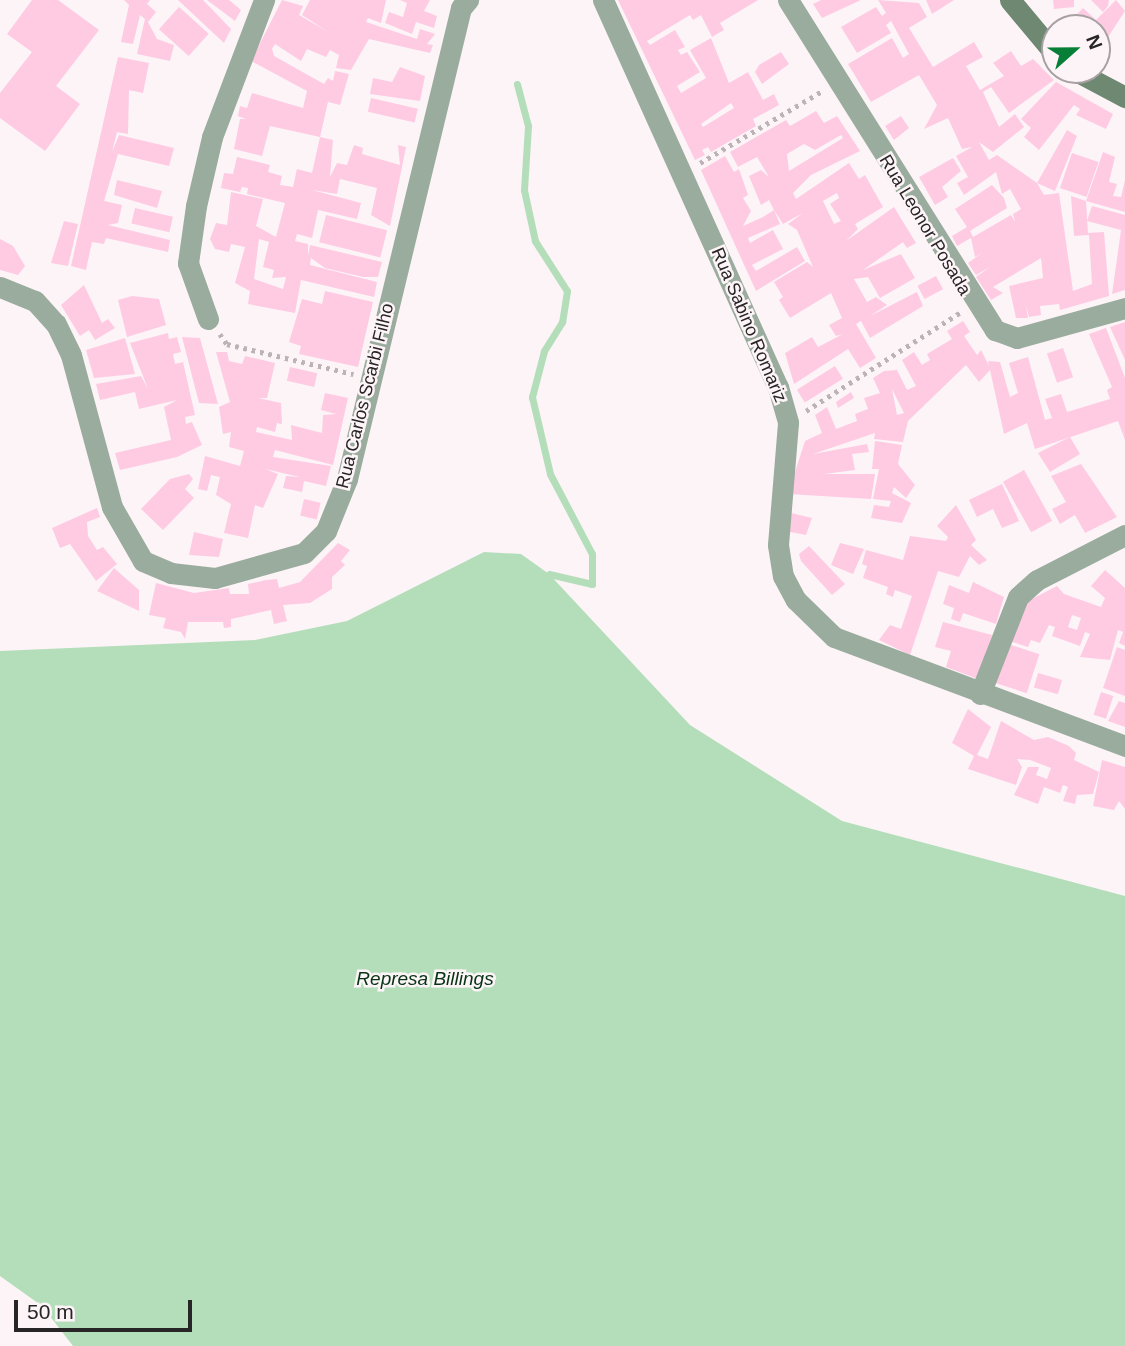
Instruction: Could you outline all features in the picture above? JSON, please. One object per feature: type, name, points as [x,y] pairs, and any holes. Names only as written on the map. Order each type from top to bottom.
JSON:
[{"type":"street","points":[[208,319],[188,263],[196,206],[212,137],[264,0]]},
{"type":"street","name":"Rua Carlos Scarbi Filho","points":[[0,287],[35,301],[56,324],[71,355],[99,466],[125,536],[143,561],[171,573],[215,578],[304,552],[326,531],[346,479],[461,8],[468,0]]},
{"type":"street","name":"Rua Sabino Romariz","points":[[603,0],[684,173],[778,387],[788,423],[778,545],[783,576],[796,600],[834,637],[980,694],[1125,746]]},
{"type":"street","name":"Rua Leonor Posada","points":[[788,0],[974,304],[1008,339],[1125,308]]},
{"type":"street","points":[[1010,0],[1041,37]]},
{"type":"street","points":[[1100,84],[1125,97]]},
{"type":"street","points":[[980,694],[1018,597],[1037,580],[1125,535]]},
{"type":"path","points":[[684,173],[837,81]]},
{"type":"path","points":[[788,423],[974,304]]},
{"type":"path","points":[[208,319],[227,344],[371,378]]},
{"type":"water","name":"Represa Billings","points":[[484,552],[521,554],[549,574],[690,725],[842,821],[1125,896],[1125,1346],[73,1346],[42,1306],[0,1276],[0,651],[255,640],[347,621]]},
{"type":"building","points":[[32,0],[58,0],[99,30],[56,86],[80,104],[45,151],[0,118],[0,93],[32,52],[7,34]]},
{"type":"building","points":[[124,0],[150,0],[147,4],[156,12],[148,22],[157,39],[174,45],[170,61],[137,54],[145,19],[140,15],[133,44],[121,42],[129,5]]},
{"type":"building","points":[[178,0],[203,0],[231,29],[224,43]]},
{"type":"building","points":[[207,0],[229,0],[241,10],[235,21]]},
{"type":"building","points":[[282,0],[303,6],[299,15],[328,32],[302,15],[310,0],[386,0],[381,23],[368,18],[366,22],[417,39],[420,29],[435,34],[427,44],[433,45],[430,53],[369,39],[351,70],[336,68],[339,55],[330,50],[326,57],[307,49],[301,61],[275,44],[272,49],[274,56],[324,84],[328,78],[333,81],[335,71],[349,74],[340,105],[328,102],[320,137],[270,126],[262,156],[234,149],[240,119],[246,119],[238,116],[240,106],[247,108],[252,93],[303,108],[307,91],[251,61]]},
{"type":"building","points":[[400,0],[430,0],[424,11],[437,16],[434,28],[416,22],[412,34],[385,23],[389,12],[403,17],[407,3]]},
{"type":"building","points":[[618,0],[758,0],[720,23],[724,30],[712,37],[701,15],[693,20],[690,15],[647,41],[650,45],[675,30],[685,47],[678,50],[681,55],[687,52],[700,72],[677,86],[681,93],[706,78],[690,50],[711,38],[729,83],[748,72],[763,100],[774,94],[779,105],[753,119],[756,126],[711,152],[708,147],[702,150],[705,155],[695,160]],"holes":[[[731,103],[734,108],[703,127],[701,124]]]},
{"type":"building","points":[[821,0],[861,0],[822,18],[813,4]]},
{"type":"building","points":[[878,0],[919,3],[927,17],[909,28],[933,67],[974,42],[983,57],[966,66],[980,90],[1004,76],[993,63],[1011,51],[1021,66],[1033,59],[1041,67],[1041,84],[1049,84],[1009,113],[991,87],[983,92],[999,127],[1015,114],[1024,127],[993,152],[979,142],[989,160],[997,155],[1037,183],[1044,195],[1059,193],[1073,291],[1092,284],[1089,235],[1074,236],[1071,196],[1086,201],[1088,233],[1104,232],[1109,296],[1060,310],[1059,304],[1040,306],[1041,315],[1029,317],[1026,305],[1028,318],[1016,318],[1009,286],[1043,278],[1041,258],[993,287],[1003,293],[991,300],[976,277],[990,267],[976,275],[968,263],[983,252],[975,257],[971,238],[957,246],[952,236],[967,227],[955,209],[992,185],[1004,198],[1007,208],[970,231],[973,237],[1011,215],[1015,222],[1013,214],[1021,209],[1010,189],[1002,194],[996,172],[964,195],[957,183],[968,177],[956,156],[972,147],[962,149],[948,118],[924,129],[937,105],[919,75],[871,102],[848,64],[892,38],[903,58],[909,54],[891,21],[886,25],[891,33],[857,53],[841,27],[876,7],[882,16],[886,13]]},
{"type":"building","points":[[926,0],[954,0],[932,14]]},
{"type":"building","points":[[1053,0],[1074,0],[1074,7],[1054,9]]},
{"type":"building","points":[[1091,0],[1109,0],[1108,6],[1103,12]]},
{"type":"building","points":[[1116,0],[1125,11],[1111,32],[1111,14],[1102,14]]},
{"type":"building","points":[[179,7],[209,34],[189,56],[159,29]]},
{"type":"building","points":[[1083,8],[1090,14],[1077,14]]},
{"type":"building","points":[[781,52],[789,64],[762,84],[755,72],[759,65]]},
{"type":"building","points":[[118,57],[149,63],[143,93],[129,90],[128,134],[117,132],[112,152],[119,135],[174,148],[169,166],[118,154],[104,201],[122,205],[118,223],[108,225],[170,240],[168,252],[106,238],[104,244],[92,242],[86,270],[71,266]]},
{"type":"building","points":[[400,67],[425,76],[420,101],[370,94],[373,78],[392,82]]},
{"type":"building","points":[[1054,84],[1060,84],[1113,114],[1106,129],[1076,115],[1080,109],[1074,105],[1039,150],[1024,137],[1031,128],[1021,119]]},
{"type":"building","points":[[371,98],[418,109],[415,122],[368,112]]},
{"type":"building","points":[[816,111],[824,123],[837,116],[860,151],[811,175],[793,193],[796,199],[849,163],[859,179],[865,175],[883,207],[855,224],[858,229],[846,241],[894,207],[916,243],[907,248],[903,242],[863,270],[901,254],[915,278],[880,298],[868,277],[854,279],[867,302],[876,297],[887,305],[870,316],[917,292],[923,306],[870,338],[861,321],[856,324],[876,358],[860,368],[848,349],[794,384],[785,353],[812,337],[818,347],[843,334],[836,336],[829,325],[842,318],[831,293],[790,318],[779,300],[783,297],[774,282],[807,262],[813,267],[797,230],[788,224],[803,213],[783,224],[769,200],[761,205],[749,176],[761,170],[769,177],[757,157],[738,167],[730,152],[786,120],[790,126]],"holes":[[[841,135],[843,138],[789,171],[787,154],[804,144],[815,150]],[[837,193],[839,198],[830,204],[841,221],[834,224],[823,201]]]},
{"type":"building","points":[[901,116],[909,128],[894,140],[885,126]]},
{"type":"building","points":[[1067,130],[1077,136],[1055,191],[1037,183]]},
{"type":"building","points":[[320,137],[333,140],[330,177],[337,163],[347,165],[354,145],[363,148],[362,154],[400,165],[398,145],[406,147],[390,226],[371,215],[377,188],[340,179],[337,194],[312,190],[361,203],[357,219],[318,210],[312,238],[297,234],[295,241],[308,244],[308,256],[310,245],[382,262],[378,277],[363,277],[325,268],[311,258],[310,265],[377,282],[374,297],[301,280],[295,313],[248,304],[250,291],[235,283],[245,247],[231,244],[229,252],[215,249],[210,239],[216,223],[227,225],[231,192],[263,199],[256,226],[276,237],[285,203],[247,194],[248,188],[242,187],[240,192],[221,188],[224,173],[233,174],[237,157],[270,165],[268,172],[282,176],[280,185],[293,187],[297,169],[312,173]],"holes":[[[259,239],[269,242],[263,267],[274,270],[272,278],[286,277],[283,289],[254,279]]]},
{"type":"building","points":[[1103,152],[1115,157],[1109,182],[1117,184],[1113,196],[1121,197],[1125,180],[1125,212],[1086,201]]},
{"type":"building","points":[[1072,153],[1098,162],[1086,197],[1060,188]]},
{"type":"building","points":[[725,156],[734,172],[739,169],[748,195],[743,198],[751,211],[743,226],[774,210],[780,224],[748,238],[750,243],[773,230],[783,249],[752,265],[756,271],[797,247],[805,261],[756,291],[701,170]]},
{"type":"building","points":[[953,158],[961,171],[942,187],[948,197],[935,205],[919,177]]},
{"type":"building","points":[[117,180],[162,191],[157,208],[114,195]]},
{"type":"building","points":[[1092,206],[1125,215],[1125,290],[1112,294],[1121,230],[1087,221]]},
{"type":"building","points":[[135,208],[173,217],[169,232],[131,224]]},
{"type":"building","points":[[326,215],[387,230],[380,257],[319,242]]},
{"type":"building","points":[[64,221],[78,224],[68,266],[51,263]]},
{"type":"building","points":[[0,239],[13,246],[25,266],[18,275],[0,270]]},
{"type":"building","points":[[936,276],[943,289],[925,299],[917,286]]},
{"type":"building","points":[[84,285],[102,323],[108,319],[115,328],[95,340],[89,330],[80,336],[61,305]]},
{"type":"building","points":[[325,291],[373,302],[358,367],[299,354],[301,346],[289,342],[302,299],[322,304]]},
{"type":"building","points":[[132,296],[159,299],[166,325],[127,337],[118,300]]},
{"type":"building","points":[[963,321],[970,332],[964,336],[977,355],[981,350],[989,366],[988,361],[1000,362],[1010,397],[1018,393],[1009,363],[1028,357],[1045,420],[1052,418],[1045,399],[1061,394],[1067,412],[1110,399],[1107,390],[1112,387],[1089,334],[1106,328],[1125,378],[1125,440],[1118,421],[1035,449],[1027,423],[1004,434],[990,370],[979,382],[966,365],[908,421],[903,442],[874,439],[875,433],[813,454],[867,444],[869,452],[852,454],[855,470],[824,474],[875,474],[871,499],[788,494],[805,441],[822,433],[815,415],[827,407],[836,429],[857,421],[855,414],[868,409],[864,398],[880,393],[873,378],[884,371],[897,370],[907,390],[916,386],[902,360],[914,352],[922,365],[930,360],[927,354],[952,339],[947,331]],"holes":[[[892,389],[904,413],[897,415]]]},
{"type":"building","points":[[1125,322],[1125,360],[1110,327]]},
{"type":"building","points":[[168,333],[169,339],[177,337],[181,352],[173,354],[175,364],[183,362],[195,415],[185,417],[186,424],[192,422],[202,445],[177,457],[120,470],[115,453],[171,440],[164,407],[177,400],[139,409],[135,392],[100,400],[96,384],[141,376],[148,389],[130,343]]},
{"type":"building","points":[[182,337],[200,338],[218,404],[199,403]]},
{"type":"building","points":[[125,338],[135,374],[94,378],[86,350]]},
{"type":"building","points":[[1063,348],[1073,377],[1057,383],[1047,354]]},
{"type":"building","points":[[216,352],[227,352],[229,361],[242,364],[245,356],[275,363],[267,398],[258,398],[281,403],[282,424],[277,423],[275,432],[257,427],[256,432],[292,440],[291,425],[322,433],[323,415],[336,414],[321,410],[325,393],[348,398],[333,465],[275,450],[273,457],[331,466],[326,486],[304,481],[302,492],[283,488],[286,476],[300,477],[265,469],[278,474],[263,508],[255,505],[248,538],[224,533],[231,504],[216,495],[220,477],[211,475],[207,491],[198,489],[205,456],[240,466],[244,451],[229,447],[231,432],[223,434],[219,407],[230,402]]},
{"type":"building","points":[[835,366],[843,379],[805,403],[797,390]]},
{"type":"building","points":[[290,367],[317,373],[314,387],[287,381]]},
{"type":"building","points":[[851,392],[854,398],[838,408],[836,402]]},
{"type":"building","points":[[1070,437],[1080,454],[1050,472],[1038,453]]},
{"type":"building","points":[[875,441],[902,445],[898,464],[915,485],[906,498],[894,487],[892,493],[911,503],[902,523],[871,518],[874,505],[889,507],[891,501],[873,499],[879,469],[872,469]]},
{"type":"building","points":[[1081,464],[1117,517],[1085,533],[1075,515],[1060,524],[1052,509],[1066,502],[1051,476]]},
{"type":"building","points":[[1024,470],[1052,521],[1031,532],[1003,482]]},
{"type":"building","points":[[189,474],[193,479],[185,489],[194,498],[163,530],[141,509],[170,479]]},
{"type":"building","points":[[1002,484],[1019,521],[1002,528],[993,509],[977,517],[969,500]]},
{"type":"building","points":[[304,499],[321,503],[317,519],[300,516]]},
{"type":"building","points":[[956,505],[976,540],[971,545],[987,560],[979,565],[970,556],[959,577],[938,571],[910,655],[879,640],[890,625],[901,629],[912,596],[895,590],[893,597],[886,594],[888,587],[863,578],[867,566],[862,564],[866,550],[903,560],[910,536],[946,541],[948,537],[937,526]]},
{"type":"building","points":[[97,508],[100,517],[87,522],[88,536],[97,550],[103,547],[117,564],[96,581],[70,544],[60,548],[52,528]]},
{"type":"building","points":[[787,512],[812,518],[806,535],[785,531]]},
{"type":"building","points":[[194,532],[223,539],[219,557],[189,555]]},
{"type":"building","points":[[338,543],[350,550],[341,561],[345,565],[332,577],[332,589],[310,603],[283,605],[287,621],[274,624],[271,610],[231,619],[231,627],[224,628],[223,622],[188,622],[185,639],[181,632],[163,628],[166,618],[149,615],[156,583],[194,593],[229,588],[230,594],[249,594],[248,584],[277,579],[279,588],[300,582]]},
{"type":"building","points":[[840,543],[864,549],[853,574],[831,565]]},
{"type":"building","points":[[809,546],[845,584],[832,595],[801,561],[799,554]]},
{"type":"building","points":[[114,568],[139,590],[139,611],[97,591]]},
{"type":"building","points":[[1105,570],[1125,588],[1125,646],[1119,643],[1123,632],[1118,630],[1110,660],[1080,657],[1090,634],[1085,632],[1080,646],[1052,636],[1055,627],[1049,625],[1040,643],[1031,640],[1028,647],[1006,640],[1020,597],[1030,600],[1057,586],[1064,594],[1101,607],[1105,598],[1091,586]],"holes":[[[1072,615],[1081,618],[1077,630],[1068,627]]]},
{"type":"building","points":[[973,582],[1004,597],[996,624],[963,613],[960,622],[951,619],[954,608],[943,604],[949,585],[969,593]]},
{"type":"building","points":[[943,622],[992,635],[978,679],[946,667],[951,651],[935,647]]},
{"type":"building","points":[[1008,644],[1039,654],[1027,693],[995,683]]},
{"type":"building","points":[[1117,647],[1125,650],[1125,696],[1103,688]]},
{"type":"building","points":[[1038,673],[1062,680],[1058,694],[1034,687]]},
{"type":"building","points":[[1101,692],[1113,696],[1106,719],[1094,715]]},
{"type":"building","points":[[1119,701],[1125,703],[1125,727],[1108,721]]},
{"type":"building","points":[[968,709],[991,727],[977,755],[988,759],[1001,721],[1034,740],[1048,737],[1069,746],[1076,753],[1074,760],[1099,772],[1093,794],[1077,795],[1075,804],[1063,801],[1068,787],[1063,785],[1060,793],[1044,787],[1038,804],[1014,795],[1028,767],[1039,767],[1036,775],[1047,779],[1051,768],[1030,760],[1017,759],[1022,767],[1016,785],[968,769],[974,756],[952,743]]},
{"type":"building","points":[[1102,760],[1125,767],[1125,809],[1119,801],[1114,810],[1093,806]]},
{"type":"waterway","points":[[517,84],[528,126],[524,190],[535,241],[567,291],[562,322],[544,351],[532,397],[550,474],[592,554],[592,584],[549,574]]}]
